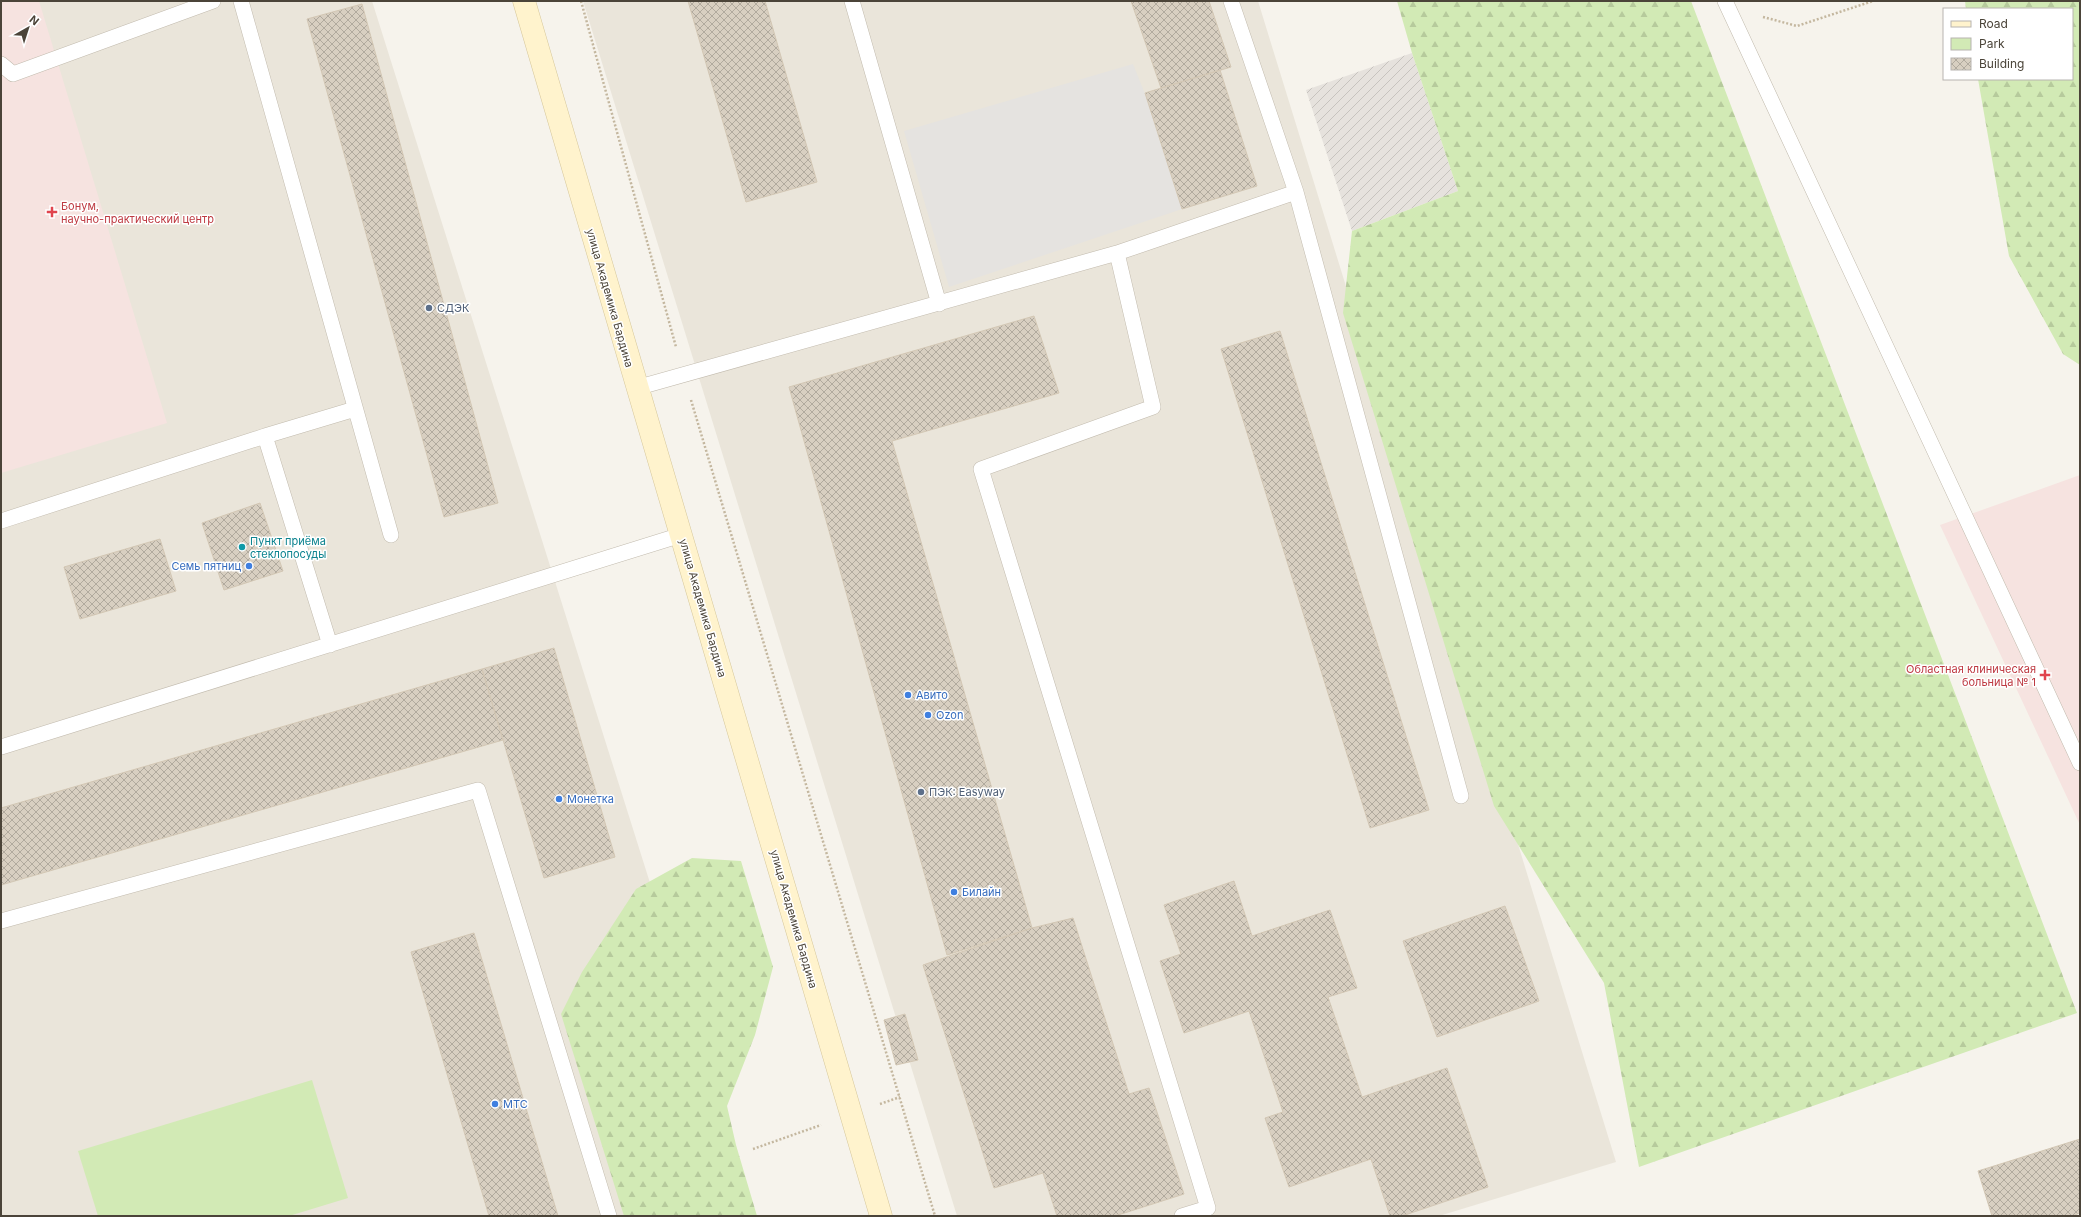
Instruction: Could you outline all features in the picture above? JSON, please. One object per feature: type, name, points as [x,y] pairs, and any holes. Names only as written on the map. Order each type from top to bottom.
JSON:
[{"type":"street","name":"улица Академика Бардина","points":[[524,1],[636,388],[681,535],[882,1216]]},
{"type":"lane","points":[[1,64],[13,74],[213,1]]},
{"type":"lane","points":[[241,1],[391,535]]},
{"type":"lane","points":[[852,1],[939,304]]},
{"type":"lane","points":[[1231,1],[1296,192],[1460,796]]},
{"type":"lane","points":[[1726,4],[2080,763]]},
{"type":"lane","points":[[636,388],[684,376],[1117,253],[1296,192]]},
{"type":"lane","points":[[1117,253],[1153,407],[981,469],[1208,1208],[1182,1216]]},
{"type":"lane","points":[[1,521],[265,436],[355,409]]},
{"type":"lane","points":[[265,436],[330,644]]},
{"type":"lane","points":[[1,747],[681,535]]},
{"type":"lane","points":[[1,921],[478,790],[609,1216]]},
{"type":"path","points":[[581,1],[684,376],[935,1216]]},
{"type":"path","points":[[1726,4],[1797,26],[1873,1]]},
{"type":"shaded area","points":[[1,1],[372,1],[755,1216],[1,1216]]},
{"type":"shaded area","name":"Бонум, научно-практический центр","points":[[1,1],[39,1],[167,423],[1,473]]},
{"type":"shaded area","points":[[583,1],[1258,1],[1616,1162],[1439,1216],[957,1216]]},
{"type":"shaded area","points":[[1412,53],[1458,191],[1352,231],[1306,90]]},
{"type":"shaded area","points":[[1133,64],[1145,94],[1182,209],[949,287],[904,131]]},
{"type":"shaded area","name":"Областная клиническая больница № 1","points":[[2080,475],[2080,825],[1940,525]]},
{"type":"green space","points":[[1397,1],[1691,1],[2077,1013],[1639,1167],[1604,983],[1494,806],[1343,313],[1352,231],[1458,191],[1412,53]]},
{"type":"green space","points":[[1965,1],[2080,1],[2080,365],[2063,354],[2009,256],[1978,80],[2073,80],[2073,8],[1966,8]]},
{"type":"green space","points":[[692,858],[741,861],[773,967],[755,1035],[727,1106],[736,1145],[757,1216],[624,1216],[561,1014],[582,972],[636,889]]},
{"type":"green space","points":[[312,1080],[348,1198],[289,1216],[98,1216],[78,1151]]},
{"type":"building","points":[[688,1],[765,1],[817,182],[746,202]]},
{"type":"building","points":[[1131,1],[1209,1],[1231,67],[1161,88]]},
{"type":"building","points":[[362,4],[498,503],[444,517],[307,19]]},
{"type":"building","points":[[1220,70],[1257,186],[1182,209],[1145,93]]},
{"type":"building","points":[[1034,316],[1059,393],[892,441],[1032,928],[947,955],[789,387]]},
{"type":"building","points":[[1280,331],[1429,810],[1370,828],[1221,349]]},
{"type":"building","name":"Пункт приёма стеклопосуды","points":[[260,503],[283,571],[224,590],[202,523]]},
{"type":"building","points":[[160,539],[176,591],[80,619],[64,567]]},
{"type":"building","name":"Монетка","points":[[554,648],[615,857],[544,878],[482,669]]},
{"type":"building","points":[[482,669],[503,740],[1,885],[1,808]]},
{"type":"building","points":[[1234,881],[1252,936],[1330,910],[1357,988],[1328,997],[1362,1097],[1447,1068],[1488,1187],[1402,1216],[1390,1216],[1371,1159],[1289,1187],[1265,1118],[1283,1112],[1249,1011],[1184,1033],[1160,961],[1181,954],[1164,905]]},
{"type":"building","points":[[1505,906],[1539,1001],[1437,1037],[1403,941]]},
{"type":"building","points":[[1073,918],[1129,1094],[1149,1088],[1184,1194],[1115,1216],[1057,1216],[1043,1173],[994,1188],[923,965],[1032,928]]},
{"type":"building","points":[[474,933],[558,1216],[489,1216],[411,952]]},
{"type":"building","points":[[905,1014],[918,1060],[896,1065],[884,1020]]},
{"type":"building","points":[[2080,1139],[2080,1213],[2072,1216],[1992,1216],[1978,1171]]},
{"type":"place","name":"Бонум, научно-практический центр","points":[[52,212]]},
{"type":"place","name":"СДЭК","points":[[429,308]]},
{"type":"place","name":"Пункт приёма стеклопосуды","points":[[242,547]]},
{"type":"place","name":"Семь пятниц","points":[[249,566]]},
{"type":"place","name":"Областная клиническая больница № 1","points":[[2045,675]]},
{"type":"place","name":"Авито","points":[[908,695]]},
{"type":"place","name":"Ozon","points":[[928,715]]},
{"type":"place","name":"ПЭК: Easyway","points":[[921,792]]},
{"type":"place","name":"Монетка","points":[[559,799]]},
{"type":"place","name":"Билайн","points":[[954,892]]},
{"type":"place","name":"МТС","points":[[495,1104]]}]
